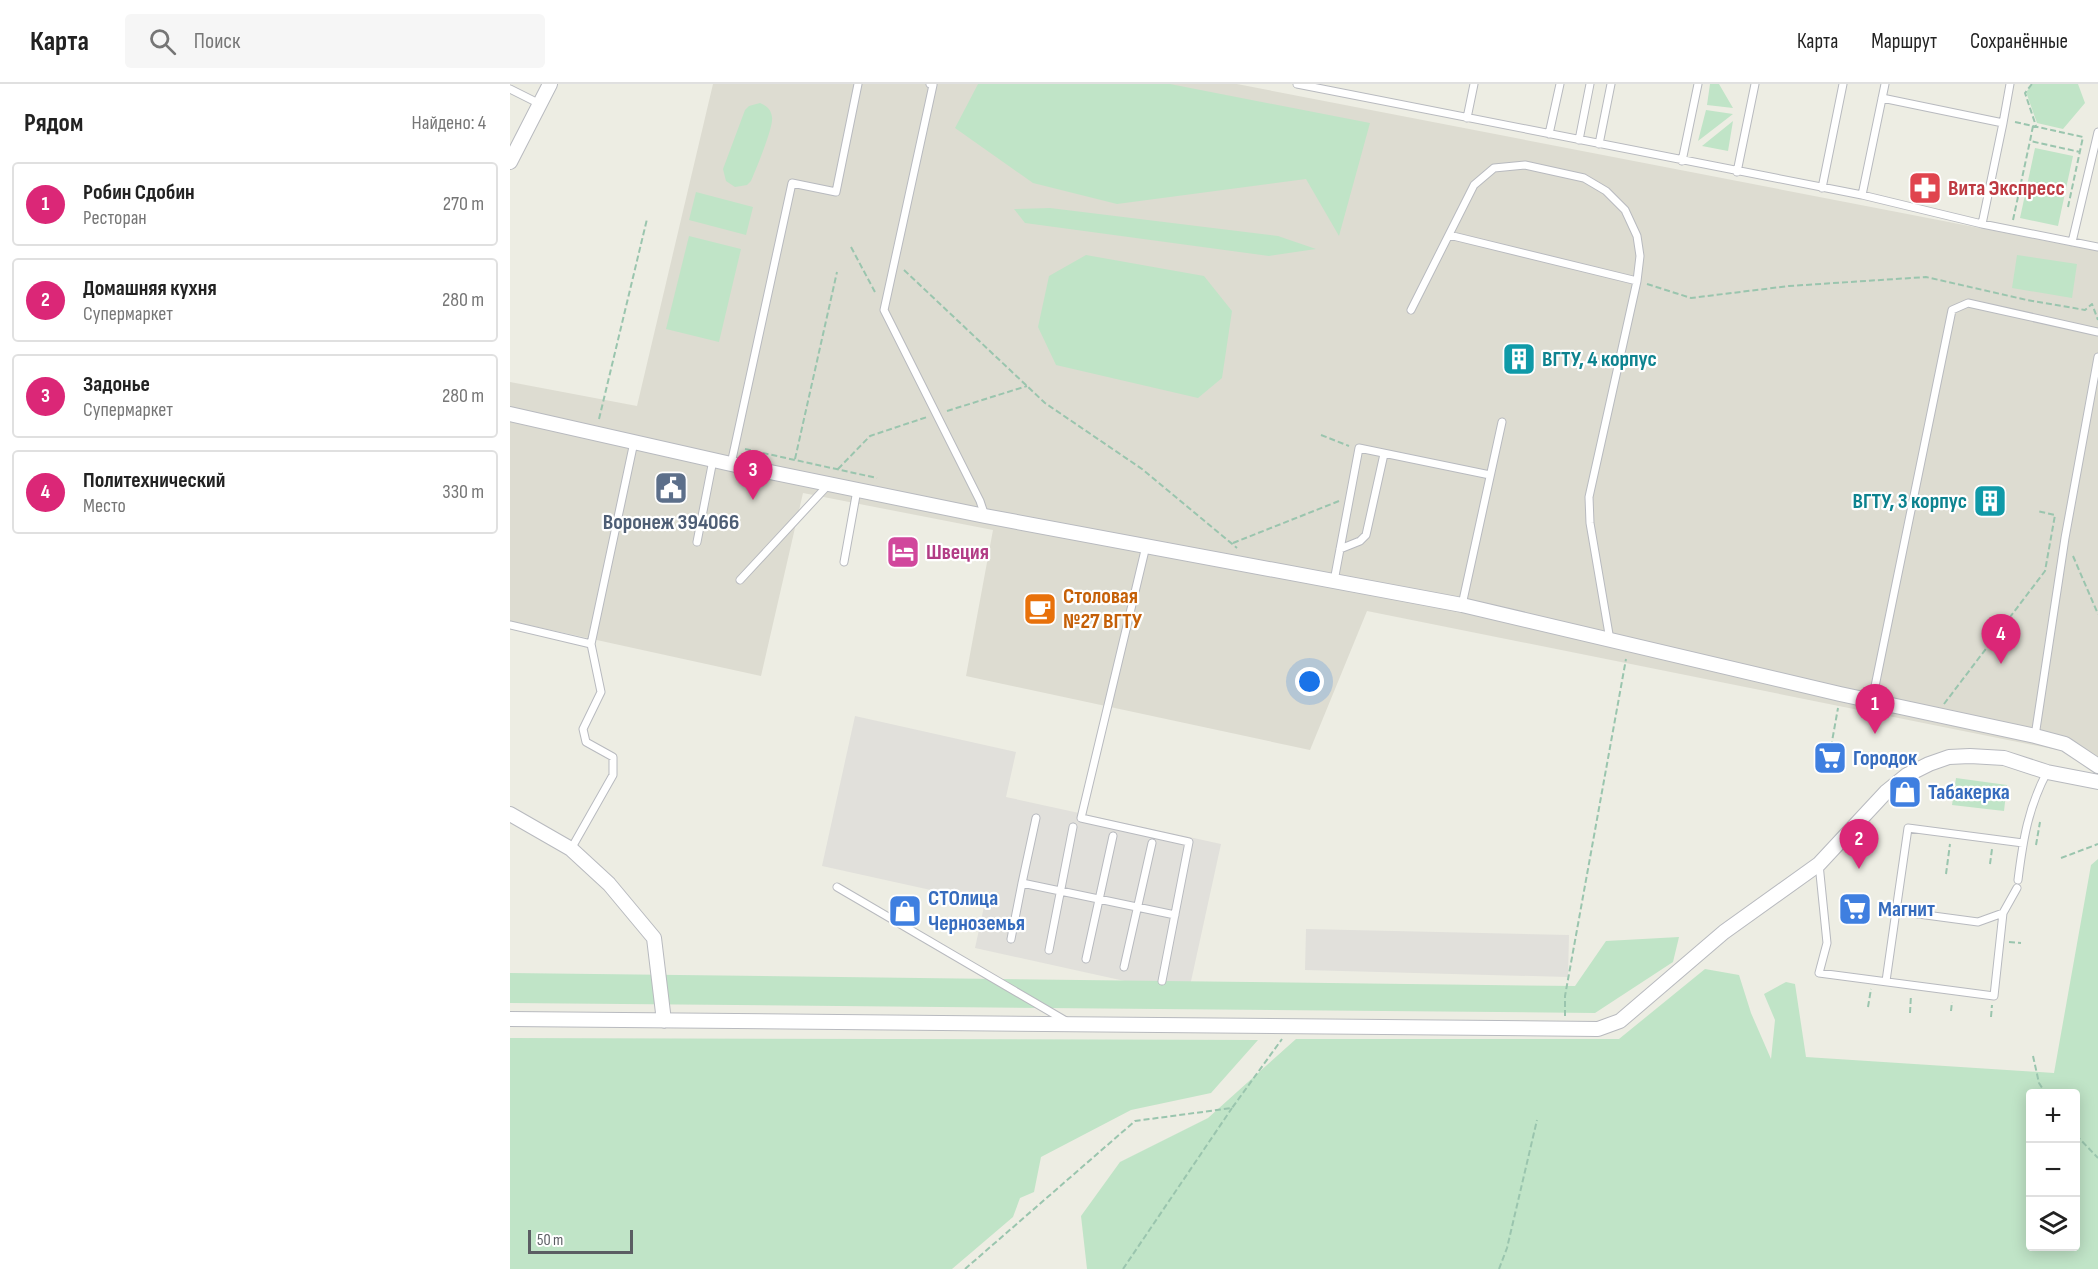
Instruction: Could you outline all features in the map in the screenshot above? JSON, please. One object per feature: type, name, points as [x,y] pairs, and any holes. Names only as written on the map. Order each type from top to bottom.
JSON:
[{"type":"street","points":[[510,162],[550,84]]},
{"type":"street","points":[[510,414],[730,464],[985,516],[1462,605],[2035,736],[2065,744],[2098,766]]},
{"type":"street","points":[[510,1019],[1598,1029],[1620,1022],[1724,932],[1819,864],[1886,792],[1907,774],[1949,758],[1970,756],[2004,758],[2047,772],[2098,782]]},
{"type":"street","points":[[510,814],[571,849],[609,884],[654,938],[664,1020]]},
{"type":"lane","points":[[730,464],[792,183],[836,192],[858,84]]},
{"type":"lane","points":[[930,84],[933,85],[884,310],[980,501],[985,516]]},
{"type":"lane","points":[[1297,84],[1862,195],[1982,224],[2098,247]]},
{"type":"lane","points":[[1467,118],[1474,84]]},
{"type":"lane","points":[[1550,134],[1560,84]]},
{"type":"lane","points":[[1579,140],[1590,84]]},
{"type":"lane","points":[[1599,144],[1611,84]]},
{"type":"lane","points":[[1682,161],[1698,84]]},
{"type":"lane","points":[[1737,172],[1755,84]]},
{"type":"lane","points":[[1822,188],[1843,84]]},
{"type":"lane","points":[[1862,195],[1885,84]]},
{"type":"lane","points":[[1982,224],[2010,84]]},
{"type":"lane","points":[[510,89],[540,104]]},
{"type":"lane","points":[[1882,98],[2003,121]]},
{"type":"lane","points":[[2072,242],[2097,136]]},
{"type":"lane","points":[[1411,310],[1474,185],[1494,168],[1525,165],[1584,178],[1606,191],[1625,210],[1637,236],[1640,256],[1637,281],[1589,498],[1590,523],[1610,640]]},
{"type":"lane","points":[[1449,235],[1637,281]]},
{"type":"lane","points":[[1872,700],[1952,310],[1968,303],[2098,332]]},
{"type":"lane","points":[[2035,736],[2065,538],[2098,357]]},
{"type":"lane","points":[[1462,605],[1502,422]]},
{"type":"lane","points":[[571,849],[613,774],[613,758],[586,742],[583,729],[601,692],[591,644],[634,442]]},
{"type":"lane","points":[[1334,581],[1359,448],[1490,475]]},
{"type":"lane","points":[[1340,549],[1360,541],[1366,535],[1384,454]]},
{"type":"lane","points":[[697,542],[713,460]]},
{"type":"lane","points":[[740,580],[829,484]]},
{"type":"lane","points":[[844,562],[857,490]]},
{"type":"lane","points":[[1146,546],[1081,818],[1189,842],[1162,981]]},
{"type":"lane","points":[[510,625],[591,644]]},
{"type":"lane","points":[[1819,864],[1827,943],[1820,973],[1994,996],[2002,913],[2017,884],[2023,843],[2034,796],[2047,772]]},
{"type":"lane","points":[[1011,939],[1036,818]]},
{"type":"lane","points":[[1049,950],[1073,827]]},
{"type":"lane","points":[[1886,981],[1908,828],[2023,843]]},
{"type":"lane","points":[[1086,959],[1113,836]]},
{"type":"lane","points":[[1124,967],[1152,843]]},
{"type":"lane","points":[[1022,883],[1175,915]]},
{"type":"lane","points":[[837,887],[1073,1025]]},
{"type":"lane","points":[[1896,911],[1978,922],[2002,913]]},
{"type":"path","points":[[2011,230],[2035,126],[2025,93],[2032,84]]},
{"type":"path","points":[[2003,121],[2083,137],[2097,136]]},
{"type":"path","points":[[2068,207],[2083,137]]},
{"type":"path","points":[[2030,141],[2080,152]]},
{"type":"path","points":[[596,434],[647,219]]},
{"type":"path","points":[[851,247],[884,310]]},
{"type":"path","points":[[895,261],[1045,403],[1143,469],[1237,548]]},
{"type":"path","points":[[792,477],[837,272]]},
{"type":"path","points":[[1637,281],[1691,298],[1789,286],[1926,277],[2027,300],[2085,310],[2092,304],[2098,320]]},
{"type":"path","points":[[829,484],[837,470],[870,436],[1027,386]]},
{"type":"path","points":[[1321,435],[1338,443],[1359,448]]},
{"type":"path","points":[[1232,544],[1350,496]]},
{"type":"path","points":[[2037,511],[2055,515]]},
{"type":"path","points":[[2055,515],[2098,614]]},
{"type":"path","points":[[1938,714],[2045,571],[2055,515]]},
{"type":"path","points":[[1565,1029],[1565,996],[1629,644]]},
{"type":"path","points":[[2036,845],[2042,813]]},
{"type":"path","points":[[1946,874],[1952,834]]},
{"type":"path","points":[[1990,864],[1993,839]]},
{"type":"path","points":[[2061,858],[2098,844]]},
{"type":"path","points":[[1868,1006],[1872,980]]},
{"type":"path","points":[[1910,1013],[1912,984]]},
{"type":"path","points":[[1123,1269],[1232,1108],[1291,1027]]},
{"type":"path","points":[[2033,1056],[2039,1083],[2043,1089]]},
{"type":"path","points":[[965,1269],[1135,1121],[1232,1108]]},
{"type":"path","points":[[1499,1269],[1507,1248],[1538,1120]]},
{"type":"path","points":[[2080,1139],[2098,1158]]},
{"type":"shaded area","points":[[713,84],[1237,84],[2098,251],[2098,758],[1367,611],[1310,750],[966,676],[993,530],[803,493],[761,676],[510,621],[510,382],[637,406]]},
{"type":"shaded area","points":[[855,716],[1016,752],[1006,797],[1221,844],[1188,995],[975,948],[985,902],[822,866]]},
{"type":"shaded area","points":[[1306,929],[1569,935],[1568,977],[1305,970]]},
{"type":"green space","points":[[978,84],[1170,84],[1370,123],[1339,236],[1306,179],[1117,204],[1033,183],[955,128]]},
{"type":"green space","points":[[1710,84],[1719,84],[1733,108],[1707,105]]},
{"type":"green space","points":[[2033,84],[2078,84],[2085,103],[2063,129],[2037,123],[2026,92]]},
{"type":"green space","points":[[760,103],[771,112],[770,129],[751,181],[747,185],[735,187],[726,181],[723,169],[745,110],[749,106]]},
{"type":"green space","points":[[1706,110],[1733,114],[1698,141]]},
{"type":"green space","points":[[1733,121],[1728,151],[1702,146]]},
{"type":"green space","points":[[2035,148],[2073,156],[2058,226],[2020,218]]},
{"type":"green space","points":[[696,192],[753,207],[746,235],[689,220]]},
{"type":"green space","points":[[1050,208],[1278,236],[1316,249],[1269,256],[1025,223],[1014,209]]},
{"type":"green space","points":[[689,236],[741,249],[719,342],[666,329]]},
{"type":"green space","points":[[1086,255],[1204,276],[1232,311],[1222,378],[1198,398],[1056,365],[1038,327],[1049,276]]},
{"type":"green space","points":[[2017,255],[2077,264],[2072,298],[2012,288]]},
{"type":"green space","points":[[1956,778],[2007,785],[2004,811],[1952,805]]},
{"type":"green space","points":[[2098,859],[2098,1269],[1087,1269],[1081,1216],[1120,1162],[1208,1118],[1296,1039],[1619,1039],[1705,969],[1739,975],[1751,1013],[1771,1059],[1775,1020],[1764,994],[1786,982],[1795,984],[1806,1057],[2054,1073],[2091,865]]},
{"type":"green space","points":[[1679,937],[1673,962],[1595,1013],[510,1003],[510,973],[1575,986],[1606,941]]},
{"type":"green space","points":[[510,1038],[1258,1040],[1211,1093],[1131,1110],[1041,1157],[1034,1192],[1020,1198],[1013,1217],[952,1269],[510,1269]]},
{"type":"place","name":"Вита Экспресс","points":[[1925,188]]},
{"type":"place","name":"ВГТУ, 4 корпус","points":[[1519,359]]},
{"type":"place","name":"Воронеж 394066","points":[[671,488]]},
{"type":"place","name":"Задонье","points":[[753,500]]},
{"type":"place","name":"ВГТУ, 3 корпус","points":[[1990,501]]},
{"type":"place","name":"Швеция","points":[[903,552]]},
{"type":"place","name":"Столовая №27 ВГТУ","points":[[1040,609]]},
{"type":"place","name":"Политехнический","points":[[2001,664]]},
{"type":"place","name":"Робин Сдобин","points":[[1875,734]]},
{"type":"place","name":"Городок","points":[[1830,758]]},
{"type":"place","name":"Табакерка","points":[[1905,792]]},
{"type":"place","name":"Домашняя кухня","points":[[1859,869]]},
{"type":"place","name":"Магнит","points":[[1855,909]]},
{"type":"place","name":"СТОлица Черноземья","points":[[905,911]]}]
